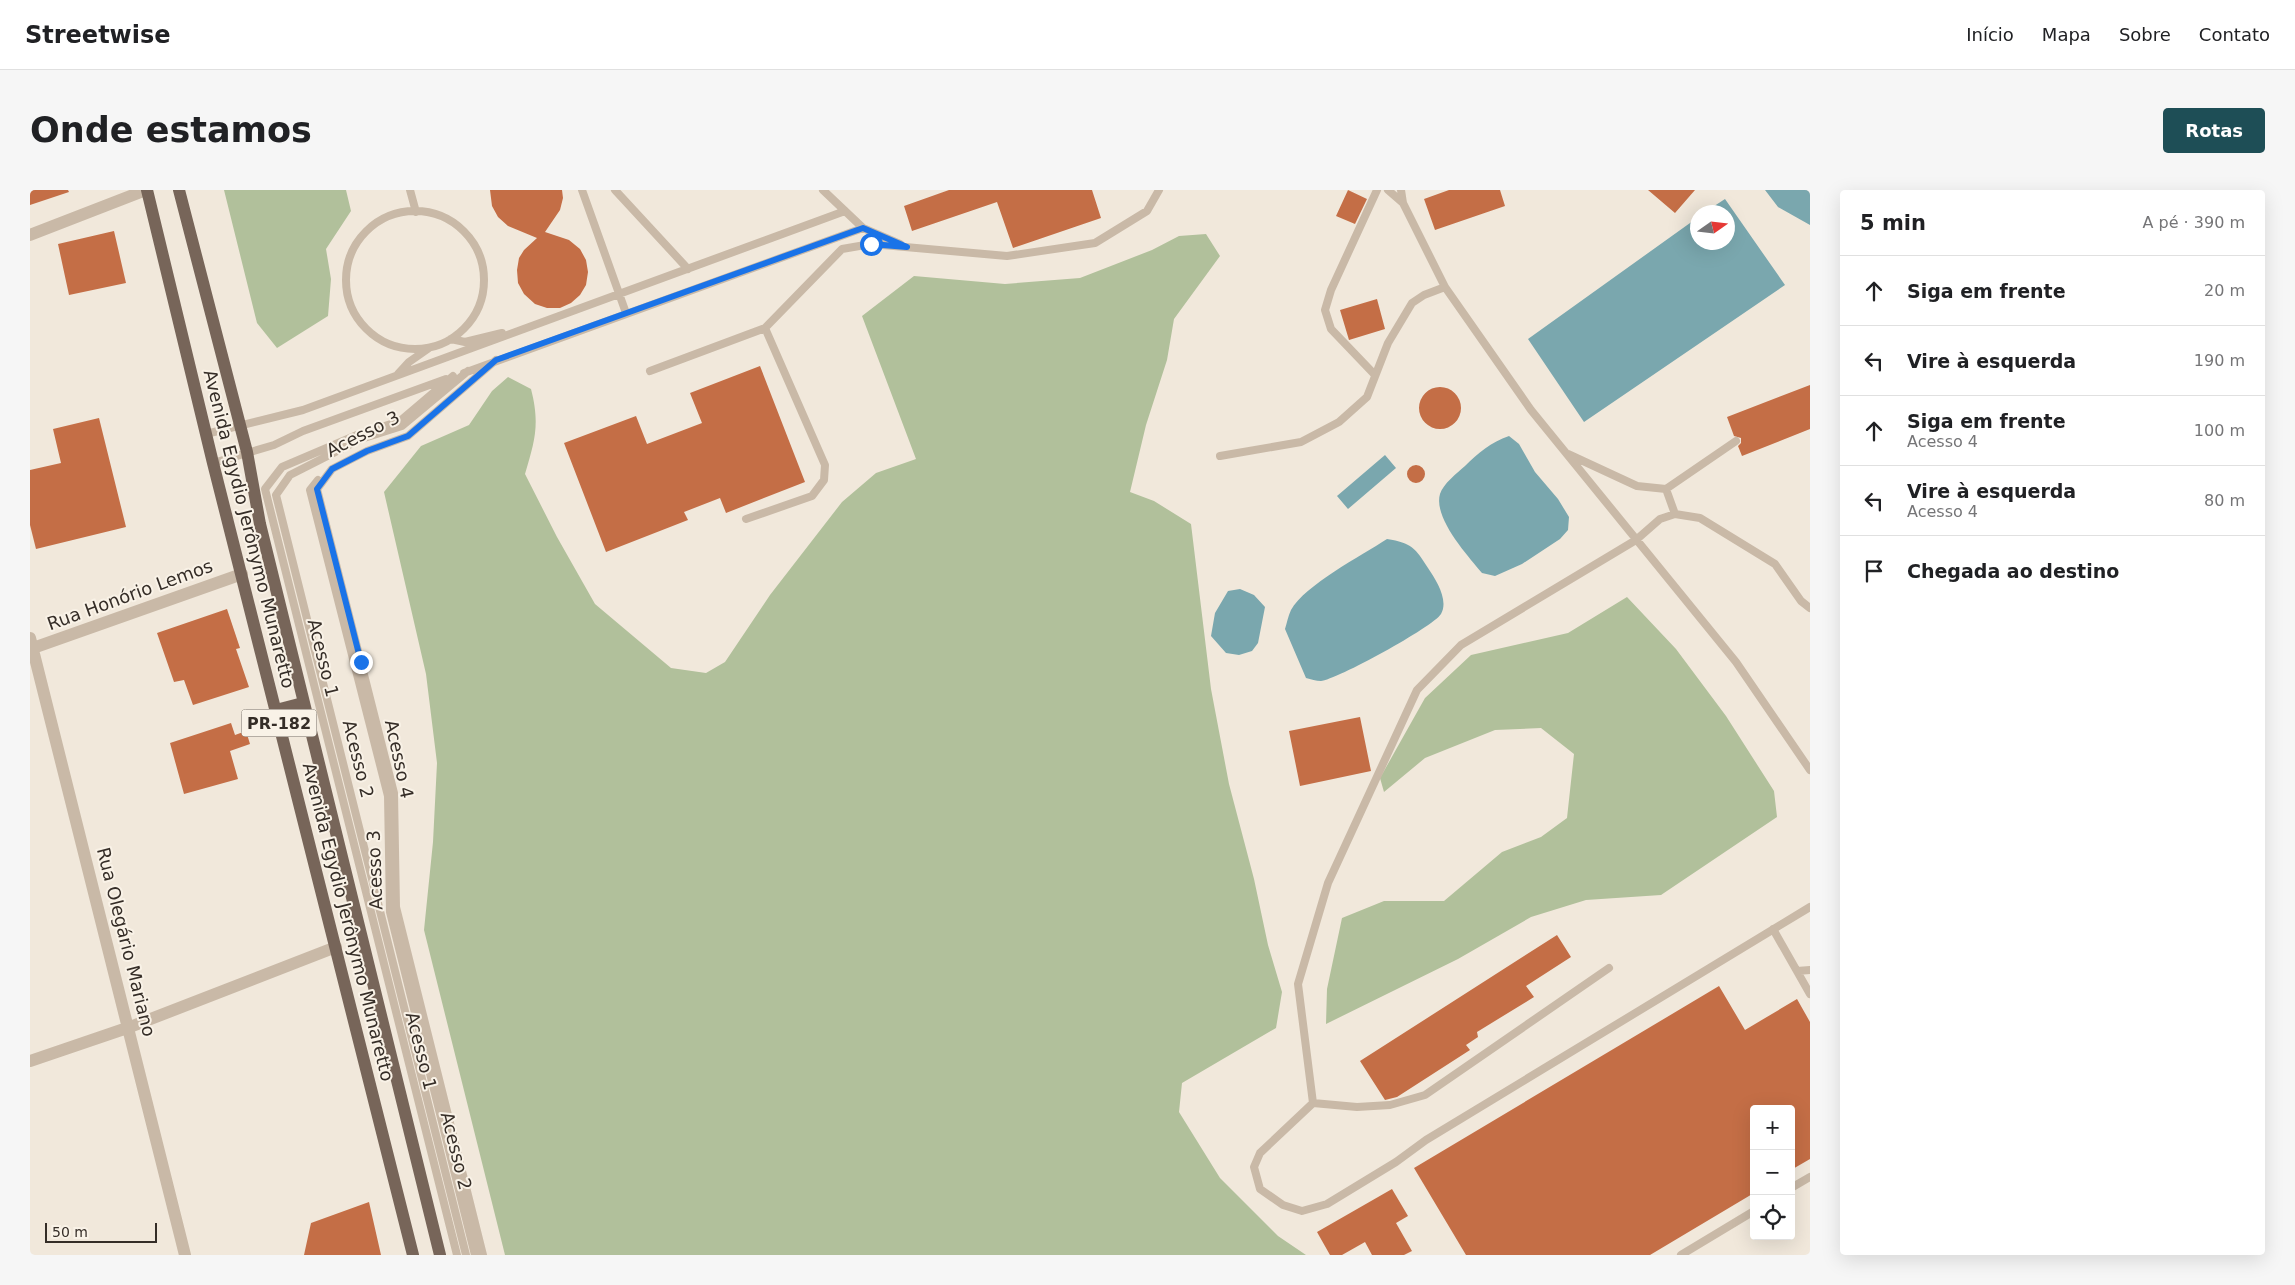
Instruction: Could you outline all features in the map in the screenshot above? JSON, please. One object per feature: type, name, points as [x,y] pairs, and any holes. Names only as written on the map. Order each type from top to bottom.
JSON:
[{"type":"main road","name":"Avenida Egydio Jerônymo Munaretto","points":[[146,190],[413,1255]]},
{"type":"main road","name":"Avenida Egydio Jerônymo Munaretto","points":[[179,190],[239,425],[248,452],[260,524],[440,1255]]},
{"type":"main road","points":[[276,710],[303,703]]},
{"type":"street","points":[[30,235],[146,190]]},
{"type":"street","name":"Rua Honório Lemos","points":[[31,645],[242,574]]},
{"type":"street","name":"Rua Olegário Mariano","points":[[31,645],[130,1027],[186,1255]]},
{"type":"street","points":[[30,1061],[130,1027],[336,948]]},
{"type":"lane","points":[[410,190],[416,212]]},
{"type":"lane","points":[[582,190],[626,313]]},
{"type":"lane","points":[[615,190],[688,269]]},
{"type":"lane","points":[[823,190],[863,228],[907,247]]},
{"type":"lane","points":[[650,371],[765,328],[842,249],[871,244],[1007,256],[1094,243],[1147,211],[1158,190]]},
{"type":"lane","points":[[1376,375],[1331,329],[1325,310],[1331,290],[1377,190]]},
{"type":"lane","points":[[1388,190],[1403,203]]},
{"type":"lane","points":[[1401,190],[1403,203],[1445,288],[1531,410],[1736,662],[1810,770]]},
{"type":"lane","points":[[397,376],[409,362],[429,348],[452,339],[462,332],[476,312],[483,289],[482,265],[473,243],[447,219],[424,211],[401,212],[378,221],[360,237],[352,250],[346,274],[348,298],[358,320],[382,342],[405,349],[429,348]]},
{"type":"lane","points":[[206,434],[303,410],[844,211]]},
{"type":"lane","points":[[213,463],[274,445],[302,431],[863,228]]},
{"type":"lane","points":[[1220,456],[1301,442],[1339,422],[1367,397],[1388,342],[1412,303],[1424,295],[1445,288]]},
{"type":"lane","points":[[746,519],[812,496],[824,480],[825,465],[765,328]]},
{"type":"lane","points":[[452,339],[465,342],[521,330]]},
{"type":"lane","name":"Acesso 4","points":[[483,1255],[396,907],[394,793],[317,489],[332,469],[367,451],[408,436],[496,360]]},
{"type":"lane","name":"Acesso 3","points":[[475,1255],[390,912],[388,796],[310,490],[328,468],[354,452],[405,432],[483,366]]},
{"type":"lane","name":"Acesso 2","points":[[466,1255],[276,494],[290,475],[362,439],[402,426],[468,371]]},
{"type":"lane","name":"Acesso 1","points":[[453,376],[400,421],[357,435],[282,468],[265,489],[457,1255]]},
{"type":"lane","points":[[1566,453],[1636,486],[1666,489],[1736,441]]},
{"type":"lane","points":[[1666,489],[1675,514]]},
{"type":"lane","points":[[1313,1103],[1298,984],[1328,883],[1417,690],[1461,645],[1636,540],[1660,520],[1675,514],[1700,518],[1775,564],[1801,600],[1810,608]]},
{"type":"lane","points":[[1609,968],[1425,1095],[1390,1105],[1357,1108],[1313,1103],[1260,1153],[1254,1167],[1260,1189],[1282,1205],[1302,1211],[1328,1204],[1396,1162],[1426,1140],[1810,907]]},
{"type":"lane","points":[[1773,929],[1810,994]]},
{"type":"lane","points":[[1797,971],[1810,970]]},
{"type":"lane","points":[[1795,1186],[1810,1177]]},
{"type":"lane","points":[[1681,1255],[1750,1213]]},
{"type":"green space","points":[[224,190],[346,190],[351,211],[326,249],[331,279],[328,316],[277,348],[257,323]]},
{"type":"green space","points":[[1206,234],[1220,256],[1174,319],[1167,360],[1146,425],[1130,492],[1154,501],[1191,524],[1211,689],[1229,784],[1254,879],[1268,945],[1282,992],[1276,1028],[1182,1083],[1179,1112],[1220,1178],[1278,1236],[1306,1255],[505,1255],[424,930],[433,842],[437,763],[426,674],[384,492],[421,446],[469,425],[492,391],[508,377],[531,389],[536,422],[525,474],[557,537],[595,604],[671,668],[706,673],[725,662],[770,595],[842,502],[876,473],[916,459],[862,316],[914,276],[1005,284],[1080,278],[1152,250],[1179,236]]},
{"type":"green space","points":[[1627,597],[1676,649],[1726,716],[1774,791],[1777,817],[1661,895],[1586,900],[1531,917],[1458,959],[1326,1024],[1327,989],[1342,918],[1384,901],[1444,901],[1502,852],[1541,837],[1567,818],[1574,754],[1541,728],[1495,730],[1425,758],[1384,792],[1380,778],[1425,698],[1471,655],[1568,633]]},
{"type":"water","points":[[1765,190],[1810,190],[1810,225],[1778,207]]},
{"type":"water","points":[[1725,199],[1729,205],[1716,205]]},
{"type":"water","points":[[1735,213],[1785,285],[1584,422],[1528,339],[1690,223],[1690,250],[1735,250]]},
{"type":"water","points":[[1509,436],[1519,444],[1535,472],[1558,499],[1569,517],[1568,530],[1560,539],[1522,564],[1495,576],[1482,573],[1453,536],[1442,514],[1439,504],[1440,494],[1444,486],[1480,452],[1496,441]]},
{"type":"water","points":[[1385,455],[1396,468],[1348,509],[1337,496]]},
{"type":"water","points":[[1387,539],[1408,545],[1420,556],[1435,578],[1443,596],[1441,614],[1434,621],[1403,641],[1345,672],[1321,681],[1306,678],[1285,629],[1291,610],[1298,600],[1321,581]]},
{"type":"water","points":[[1240,589],[1254,595],[1265,607],[1258,643],[1252,651],[1239,655],[1226,653],[1211,636],[1215,613],[1228,591]]},
{"type":"building","points":[[30,190],[68,190],[69,192],[30,205]]},
{"type":"building","points":[[490,190],[562,190],[563,198],[560,210],[545,232],[569,240],[580,249],[586,260],[588,272],[586,285],[580,295],[571,303],[560,308],[547,308],[535,304],[524,294],[518,283],[517,270],[519,258],[524,250],[537,238],[508,226],[498,217],[492,206]]},
{"type":"building","points":[[949,190],[1092,190],[1101,218],[1013,248],[997,202],[912,231],[904,206]]},
{"type":"building","points":[[1348,190],[1367,199],[1355,224],[1336,216]]},
{"type":"building","points":[[1449,190],[1500,190],[1505,206],[1435,230],[1424,199]]},
{"type":"building","points":[[1648,190],[1695,190],[1675,213]]},
{"type":"building","points":[[114,231],[126,283],[69,295],[58,244]]},
{"type":"building","points":[[1377,299],[1385,329],[1349,340],[1340,310]]},
{"type":"building","points":[[760,366],[805,482],[726,513],[720,498],[684,512],[688,520],[606,552],[564,443],[636,416],[647,444],[702,423],[690,393]]},
{"type":"building","points":[[1810,385],[1810,429],[1742,456],[1738,446],[1741,443],[1741,438],[1734,436],[1727,417]]},
{"type":"building","points":[[1440,387],[1455,393],[1461,408],[1455,423],[1440,429],[1425,423],[1419,408],[1425,393]]},
{"type":"building","points":[[99,418],[126,527],[36,549],[30,525],[30,470],[61,463],[53,429]]},
{"type":"building","points":[[1416,465],[1422,468],[1425,474],[1422,480],[1416,483],[1410,480],[1407,474],[1410,468]]},
{"type":"building","points":[[227,609],[240,648],[236,649],[249,687],[193,705],[184,680],[174,682],[157,633]]},
{"type":"building","points":[[1360,717],[1371,771],[1300,786],[1289,731]]},
{"type":"building","points":[[231,723],[235,735],[246,731],[250,744],[230,751],[238,779],[184,794],[170,743]]},
{"type":"building","points":[[1557,935],[1571,957],[1526,986],[1534,997],[1477,1032],[1478,1037],[1466,1045],[1470,1050],[1397,1097],[1385,1100],[1360,1061]]},
{"type":"building","points":[[1719,986],[1745,1030],[1797,999],[1810,1022],[1810,1159],[1795,1168],[1795,1105],[1750,1105],[1750,1195],[1650,1255],[1466,1255],[1414,1168]]},
{"type":"building","points":[[1392,1189],[1408,1216],[1396,1223],[1412,1251],[1404,1255],[1372,1255],[1365,1242],[1342,1255],[1330,1255],[1317,1232]]},
{"type":"building","points":[[369,1202],[381,1255],[304,1255],[311,1223]]},
{"type":"route","points":[[361,662],[317,489],[332,469],[367,451],[408,436],[496,360],[863,228],[907,247],[871,244]]}]
